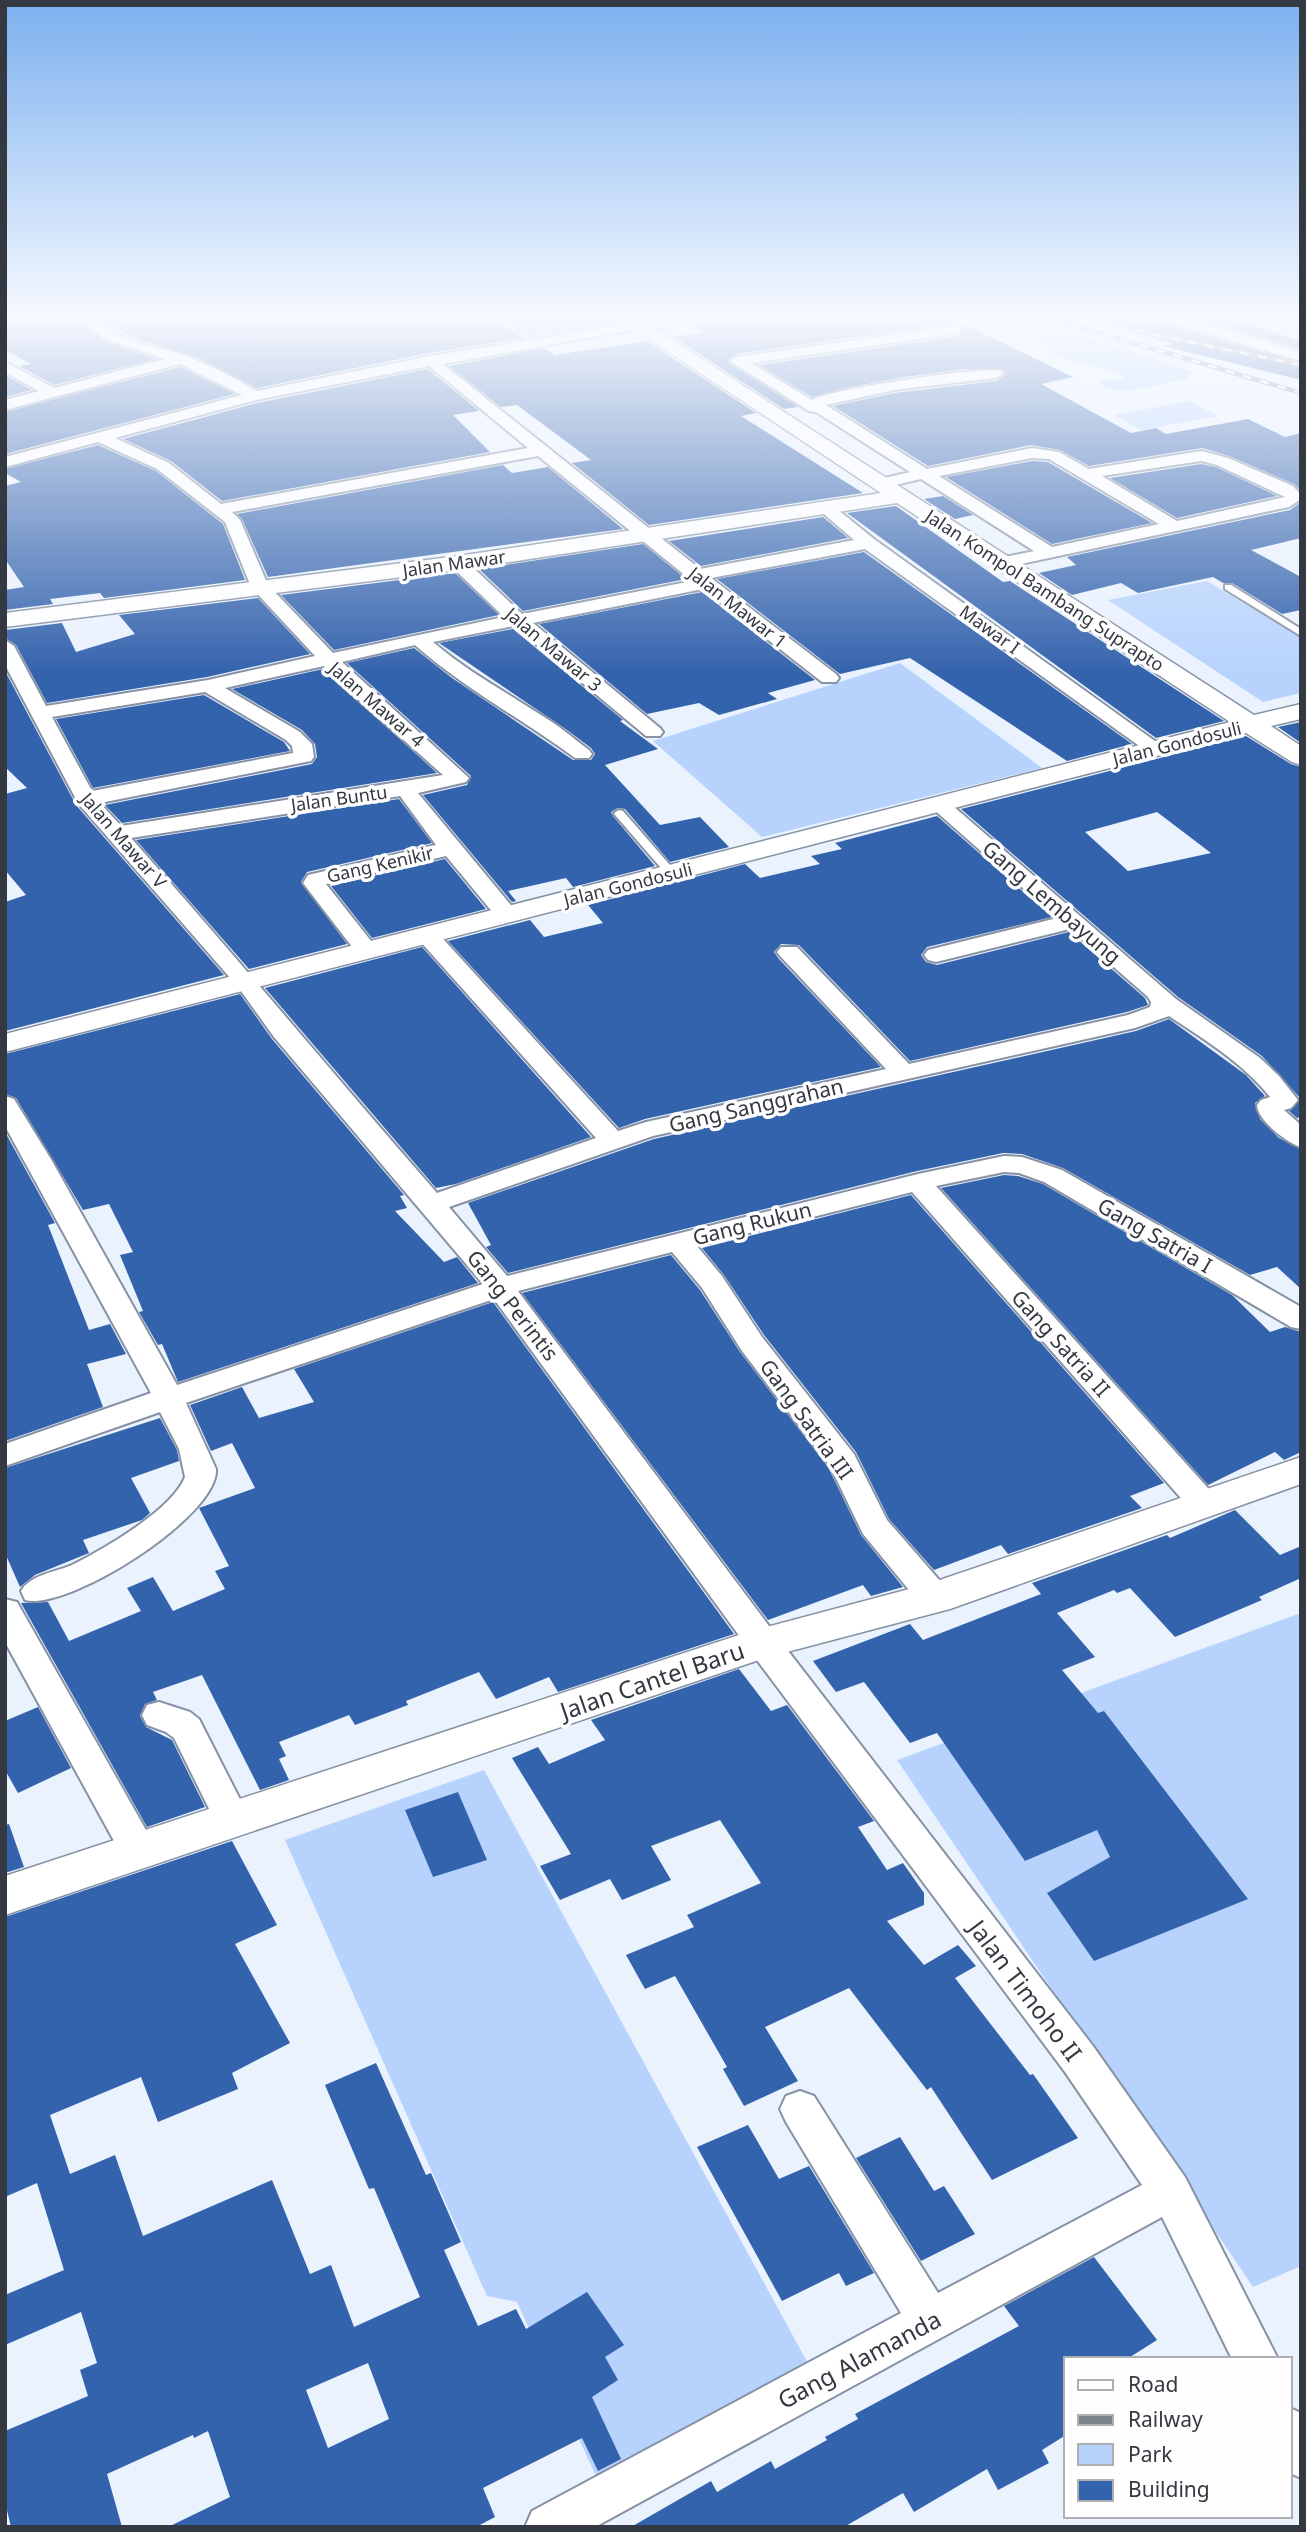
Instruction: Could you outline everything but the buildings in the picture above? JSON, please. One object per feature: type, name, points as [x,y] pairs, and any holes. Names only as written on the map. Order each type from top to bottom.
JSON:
[{"type":"street","points":[[5,462],[105,437]]},
{"type":"street","points":[[497,439],[507,437]]},
{"type":"street","name":"Jalan Mawar 1","points":[[528,437],[646,536],[828,678]]},
{"type":"street","name":"Jalan Kompol Bambang Suprapto","points":[[812,437],[1301,757]]},
{"type":"street","points":[[864,437],[1049,553]]},
{"type":"street","name":"Jalan Mawar 4","points":[[102,438],[163,466],[232,520],[260,587],[326,659],[459,778],[405,789]]},
{"type":"street","points":[[219,509],[543,450]]},
{"type":"street","points":[[882,483],[1043,453],[1086,474],[1176,527]]},
{"type":"street","points":[[1002,563],[1289,502],[1294,494],[1222,461],[1201,456],[1086,474]]},
{"type":"street","points":[[202,495],[229,490]]},
{"type":"street","name":"Jalan Mawar","points":[[5,620],[458,563],[902,496]]},
{"type":"street","name":"Mawar I","points":[[826,509],[868,543],[1156,749]]},
{"type":"street","points":[[41,713],[208,686],[868,543]]},
{"type":"street","name":"Jalan Mawar 3","points":[[458,563],[517,619],[653,732]]},
{"type":"street","points":[[419,639],[449,665],[494,696],[534,718],[582,754]]},
{"type":"street","name":"Jalan Mawar V","points":[[5,646],[85,799],[246,982]]},
{"type":"street","points":[[85,799],[304,757],[302,744],[293,736],[208,686]]},
{"type":"street","name":"Jalan Gondosuli","points":[[5,1043],[1301,710]]},
{"type":"street","name":"Jalan Buntu","points":[[114,834],[405,789],[450,848],[507,915]]},
{"type":"street","name":"Gang Lembayung","points":[[939,804],[1154,991],[1163,1003],[1212,1032],[1254,1067],[1281,1094],[1285,1102],[1270,1105],[1270,1111],[1299,1138]]},
{"type":"street","name":"Gang Kenikir","points":[[367,950],[318,890],[314,883],[316,880],[450,848]]},
{"type":"street","points":[[936,955],[1074,921]]},
{"type":"street","points":[[427,935],[612,1140]]},
{"type":"street","points":[[789,953],[903,1072]]},
{"type":"street","name":"Gang Perintis","points":[[246,982],[283,1032],[500,1287],[763,1643]]},
{"type":"street","name":"Gang Sanggrahan","points":[[432,1204],[646,1130],[1135,1021],[1161,1011],[1164,1008],[1163,1003]]},
{"type":"street","points":[[5,1104],[169,1398],[200,1463],[201,1478],[196,1493],[180,1511],[86,1572],[37,1591]]},
{"type":"street","name":"Gang Rukun","points":[[5,1455],[500,1287],[918,1182],[1004,1164]]},
{"type":"street","name":"Gang Satria I","points":[[1004,1164],[1022,1165],[1053,1176],[1301,1320]]},
{"type":"street","name":"Gang Satria II","points":[[918,1182],[1205,1505]]},
{"type":"street","name":"Gang Satria III","points":[[678,1242],[712,1282],[752,1344],[843,1462],[874,1526],[935,1598]]},
{"type":"street","name":"Jalan Cantel Baru","points":[[5,1896],[763,1643],[935,1598],[1301,1470]]},
{"type":"street","points":[[5,1611],[138,1850]]},
{"type":"street","name":"Jalan Timoho II","points":[[763,1643],[1079,2059],[1170,2191],[1255,2357]]},
{"type":"street","points":[[159,1715],[178,1722],[187,1729],[233,1821]]},
{"type":"street","points":[[800,2109],[930,2320]]},
{"type":"street","name":"Gang Alamanda","points":[[548,2527],[1170,2191]]},
{"type":"street","points":[[1292,2435],[1301,2455]]},
{"type":"lane","points":[[1228,587],[1301,632]]},
{"type":"lane","points":[[619,813],[671,873]]},
{"type":"green space","points":[[1207,581],[1301,638],[1301,693],[1263,702],[1108,600]]},
{"type":"green space","points":[[900,663],[1042,768],[762,837],[653,741]]},
{"type":"green space","points":[[1301,1613],[1301,2266],[1253,2287],[897,1760]]},
{"type":"green space","points":[[484,1770],[810,2367],[600,2485],[517,2302],[487,2296],[285,1840]]}]
